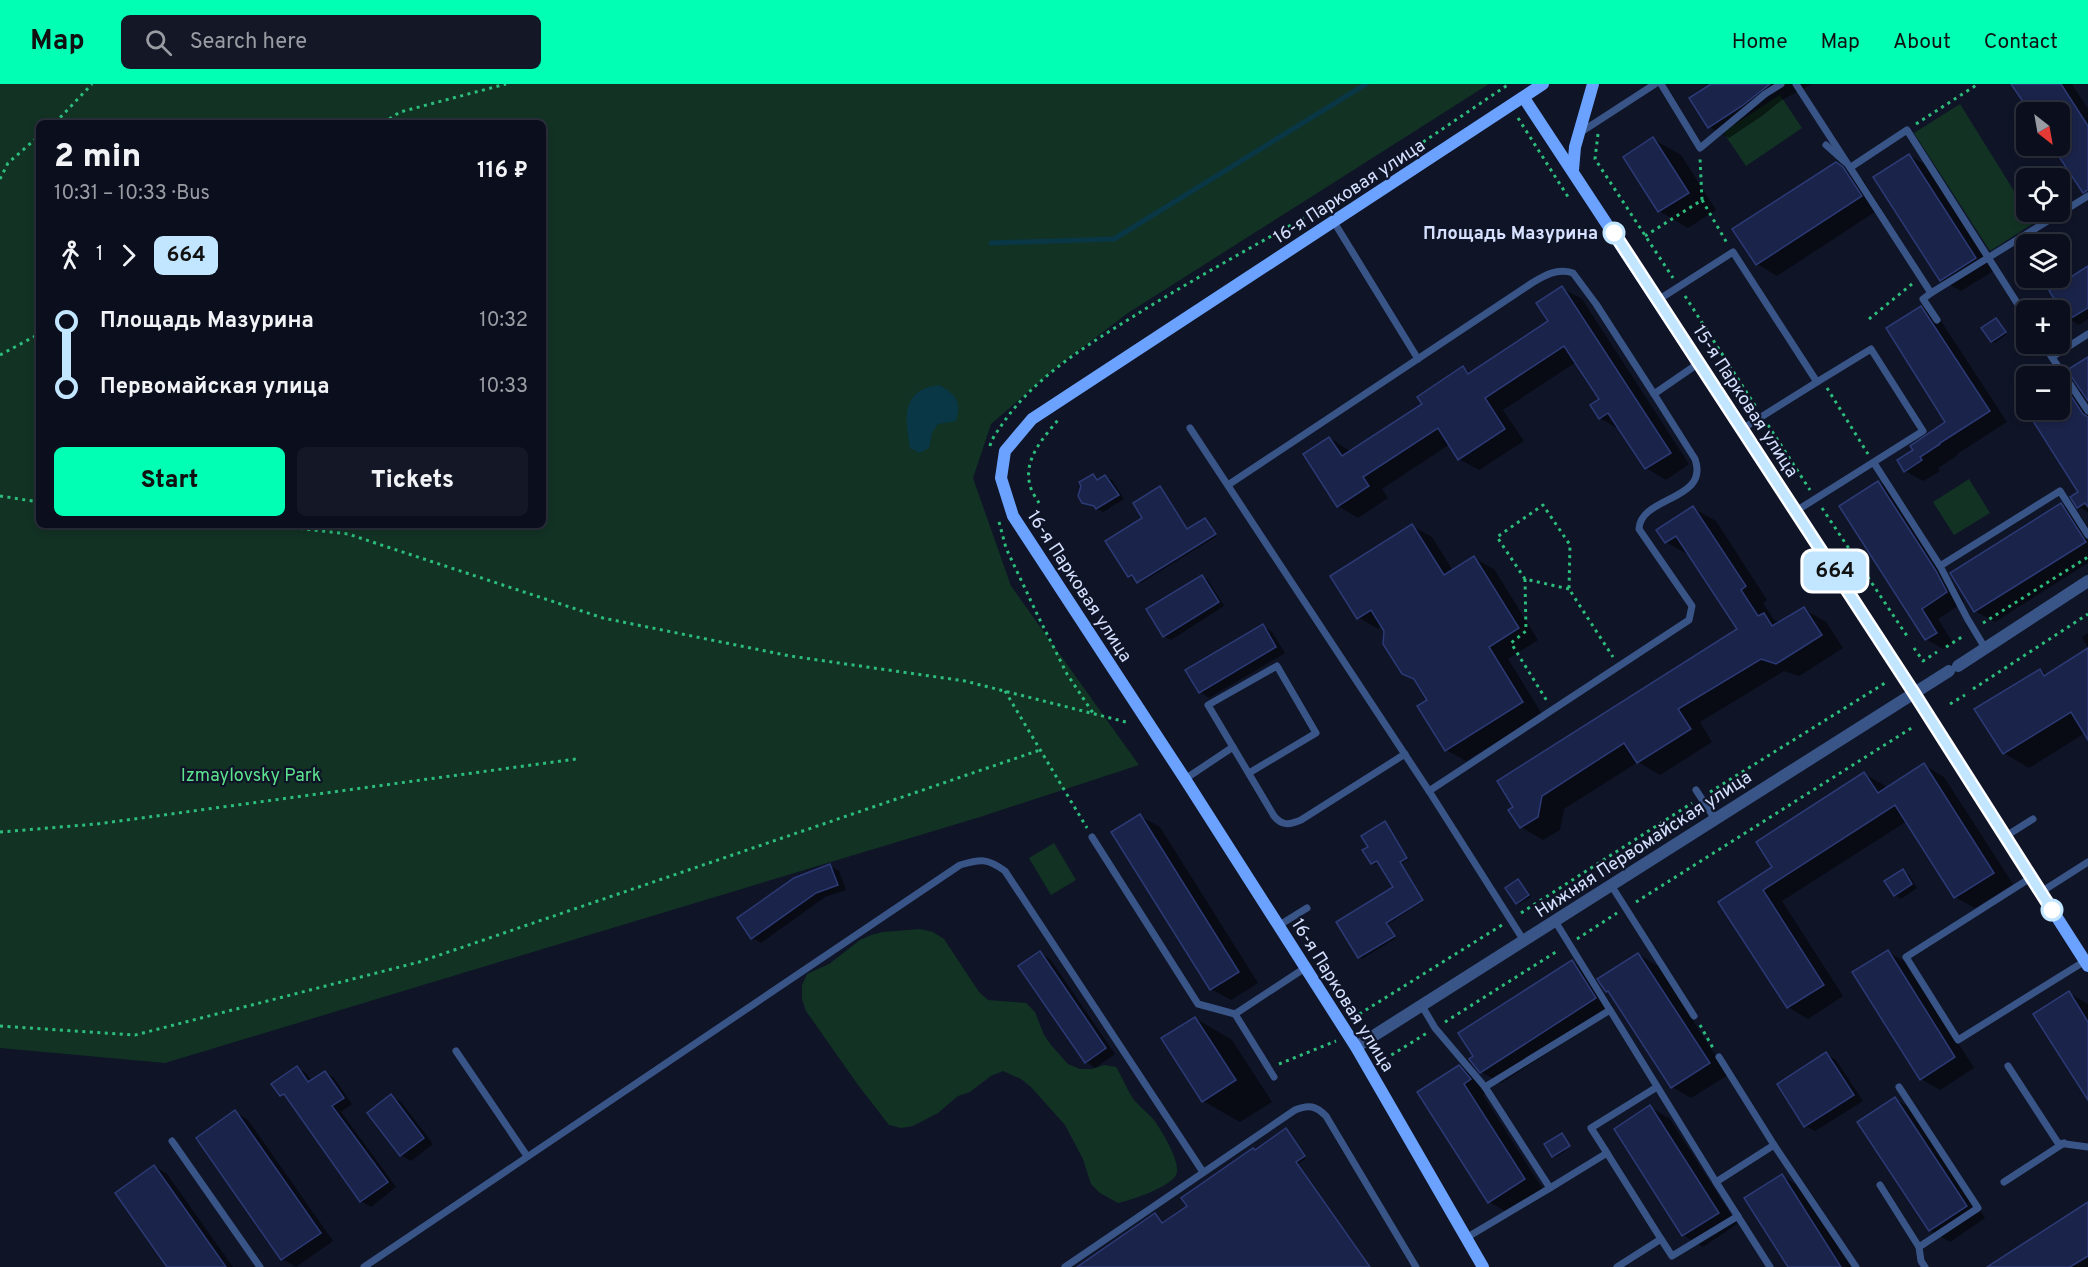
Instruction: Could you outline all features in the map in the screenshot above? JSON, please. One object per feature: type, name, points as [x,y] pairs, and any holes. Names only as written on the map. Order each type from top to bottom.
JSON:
[{"type":"main road","name":"16-я Парковая улица","points":[[1483,1267],[1356,1047],[1013,516],[1001,478],[1005,451],[1032,419],[1544,84]]},
{"type":"main road","points":[[1573,170],[1578,134],[1593,84]]},
{"type":"main road","name":"15-я Парковая улица","points":[[1524,98],[1891,656],[2086,963]]},
{"type":"street","name":"Нижняя Первомайская улица","points":[[1356,1047],[2088,581]]},
{"type":"lane","points":[[1578,134],[1655,84]]},
{"type":"lane","points":[[1661,84],[1700,148],[1765,94],[1781,84]]},
{"type":"lane","points":[[1796,84],[1931,293]]},
{"type":"lane","points":[[1851,167],[1907,130],[2016,301]]},
{"type":"lane","points":[[1826,145],[1851,167]]},
{"type":"lane","points":[[1936,320],[1923,299],[2088,196]]},
{"type":"lane","points":[[1334,222],[1418,359]]},
{"type":"lane","points":[[1658,300],[1733,252],[1819,380]]},
{"type":"lane","points":[[1228,485],[1545,276],[1562,270],[1573,273],[1596,304],[1695,459],[1697,478],[1690,486],[1644,517],[1639,524],[1639,529],[1692,606],[1689,620],[1429,792]]},
{"type":"lane","points":[[2052,357],[2088,334]]},
{"type":"lane","points":[[1742,429],[1871,349],[1923,430],[1796,511]]},
{"type":"lane","points":[[2050,354],[2088,411]]},
{"type":"lane","points":[[1654,394],[1699,363]]},
{"type":"lane","points":[[1190,428],[1405,754],[1524,941]]},
{"type":"lane","points":[[1874,463],[1940,566],[1985,648]]},
{"type":"lane","points":[[1940,566],[2060,491],[2088,535]]},
{"type":"lane","points":[[1249,773],[1316,734],[1277,666],[1208,705],[1274,816],[1282,824],[1286,825],[1300,820],[1405,754]]},
{"type":"lane","points":[[1185,779],[1233,747]]},
{"type":"lane","points":[[1695,790],[1715,819]]},
{"type":"lane","points":[[2006,836],[2033,819]]},
{"type":"lane","points":[[1092,837],[1198,1004],[1235,1014],[1274,1077]]},
{"type":"lane","points":[[364,1267],[960,865],[978,860],[993,862],[1005,871],[1203,1172]]},
{"type":"lane","points":[[2041,892],[2088,862]]},
{"type":"lane","points":[[2032,877],[1906,957],[1958,1040],[2086,963]]},
{"type":"lane","points":[[1611,885],[1694,1016]]},
{"type":"lane","points":[[1278,926],[1307,908]]},
{"type":"lane","points":[[1555,921],[1770,1267]]},
{"type":"lane","points":[[1235,1014],[1305,968]]},
{"type":"lane","points":[[1422,1006],[1436,1028],[1485,1087],[1550,1188]]},
{"type":"lane","points":[[1485,1087],[1610,1010]]},
{"type":"lane","points":[[456,1051],[527,1156]]},
{"type":"lane","points":[[1719,1057],[1774,1145],[1856,1267]]},
{"type":"lane","points":[[2008,1066],[2058,1143],[2088,1147]]},
{"type":"lane","points":[[1657,1086],[1591,1128],[1606,1153],[1672,1256],[1738,1216]]},
{"type":"lane","points":[[1899,1087],[1978,1208],[1919,1246]]},
{"type":"lane","points":[[1065,1267],[1295,1110],[1306,1105],[1318,1108],[1326,1116],[1416,1267]]},
{"type":"lane","points":[[172,1141],[260,1267]]},
{"type":"lane","points":[[2004,1182],[2064,1143]]},
{"type":"lane","points":[[1716,1182],[1774,1145]]},
{"type":"lane","points":[[1466,1238],[1606,1153]]},
{"type":"lane","points":[[1880,1185],[1919,1246],[1921,1261],[1925,1267]]},
{"type":"lane","points":[[1617,1267],[1661,1239]]},
{"type":"path","points":[[58,120],[92,84]]},
{"type":"path","points":[[388,120],[400,112],[506,84]]},
{"type":"path","points":[[1356,187],[1509,84]]},
{"type":"path","points":[[1907,130],[1978,84]]},
{"type":"path","points":[[1510,107],[1570,200]]},
{"type":"path","points":[[1599,131],[1595,159],[1909,639]]},
{"type":"path","points":[[0,179],[8,163],[36,139]]},
{"type":"path","points":[[1700,148],[1702,200],[1733,252]]},
{"type":"path","points":[[989,451],[991,440],[1008,415],[1034,387],[1090,344],[1209,271],[1347,194]]},
{"type":"path","points":[[1646,236],[1702,200]]},
{"type":"path","points":[[1869,319],[1920,277]]},
{"type":"path","points":[[0,355],[36,336]]},
{"type":"path","points":[[1819,380],[1874,463]]},
{"type":"path","points":[[1039,503],[1030,485],[1030,463],[1041,440],[1062,416]]},
{"type":"path","points":[[0,496],[36,502]]},
{"type":"path","points":[[1553,710],[1511,643],[1526,631],[1525,579],[1497,537],[1543,505],[1570,545],[1569,589],[1618,667]]},
{"type":"path","points":[[997,516],[1006,548],[1038,616],[1067,674],[1093,713]]},
{"type":"path","points":[[296,528],[348,534],[603,618],[790,656],[965,681],[1130,723]]},
{"type":"path","points":[[1946,647],[2088,557]]},
{"type":"path","points":[[1525,579],[1569,589]]},
{"type":"path","points":[[1973,689],[2088,614]]},
{"type":"path","points":[[1914,648],[1923,661],[1937,652]]},
{"type":"path","points":[[1349,1020],[1884,683]]},
{"type":"path","points":[[1005,691],[1092,837]]},
{"type":"path","points":[[1950,704],[1965,695]]},
{"type":"path","points":[[1385,1059],[1913,727]]},
{"type":"path","points":[[0,1026],[135,1035],[419,962],[1040,750]]},
{"type":"path","points":[[0,832],[97,824],[576,759]]},
{"type":"path","points":[[1694,1016],[1719,1057]]},
{"type":"path","points":[[1269,1068],[1336,1041]]},
{"type":"green space","name":"Izmaylovsky Park","points":[[0,84],[1489,84],[1128,313],[1058,366],[991,424],[973,478],[1011,586],[1139,765],[980,817],[165,1063],[0,1048]]},
{"type":"green space","points":[[1780,95],[1802,128],[1746,166],[1723,132]]},
{"type":"green space","points":[[1960,104],[2016,194],[2016,222],[2034,223],[1990,251],[1914,133]]},
{"type":"green space","points":[[1969,479],[1990,513],[1954,535],[1933,502]]},
{"type":"green space","points":[[1054,843],[1076,880],[1051,895],[1029,858]]},
{"type":"green space","points":[[920,929],[933,932],[944,939],[979,992],[988,1000],[1026,1003],[1035,1012],[1044,1035],[1068,1064],[1080,1069],[1092,1069],[1104,1065],[1116,1067],[1134,1100],[1154,1120],[1170,1147],[1177,1170],[1172,1180],[1150,1192],[1118,1203],[1100,1193],[1091,1184],[1083,1159],[1065,1125],[1031,1087],[1021,1079],[1003,1071],[991,1076],[970,1092],[958,1096],[938,1113],[913,1126],[901,1128],[889,1125],[806,1011],[802,999],[802,985],[807,974],[829,964],[860,940],[883,932]]},
{"type":"water","points":[[939,385],[956,399],[958,414],[956,421],[938,424],[932,433],[929,448],[920,453],[910,448],[907,426],[908,407],[918,393]]},
{"type":"building","points":[[1711,84],[1770,84],[1708,128],[1689,98]]},
{"type":"building","points":[[2011,84],[2061,84],[2088,126],[2088,190],[2083,193],[2070,173],[2070,168],[2067,168],[2059,156],[2070,156],[2070,102],[2023,102]]},
{"type":"building","points":[[1653,137],[1689,193],[1658,212],[1623,157]]},
{"type":"building","points":[[1909,154],[1976,258],[1940,281],[1873,177]]},
{"type":"building","points":[[1836,162],[1843,167],[1862,196],[1756,265],[1732,229]]},
{"type":"building","points":[[2088,266],[2088,308],[2070,319],[2070,300],[2055,300],[2049,291],[2054,288],[2070,288],[2070,278]]},
{"type":"building","points":[[1562,286],[1671,453],[1645,469],[1608,413],[1599,419],[1590,405],[1599,399],[1564,346],[1485,398],[1505,429],[1458,460],[1438,428],[1363,477],[1369,486],[1337,507],[1303,454],[1329,437],[1342,456],[1422,404],[1417,397],[1463,366],[1468,374],[1548,321],[1536,303]]},
{"type":"building","points":[[1921,306],[1990,411],[1920,457],[1922,460],[1904,472],[1897,460],[1913,450],[1910,446],[1945,422],[1886,328]]},
{"type":"building","points":[[1996,318],[2006,332],[1991,342],[1981,328]]},
{"type":"building","points":[[2088,357],[2088,401],[2070,374],[2070,368]]},
{"type":"building","points":[[2070,394],[2083,414],[2088,417],[2088,507],[2085,503],[2077,508],[2070,497],[2078,492],[2032,420],[2070,420]]},
{"type":"building","points":[[1093,474],[1097,480],[1105,475],[1119,495],[1096,509],[1094,506],[1082,503],[1078,496],[1081,486],[1079,482]]},
{"type":"building","points":[[1878,481],[1947,592],[1922,609],[1937,633],[1925,640],[1839,506]]},
{"type":"building","points":[[1160,486],[1187,529],[1205,518],[1216,534],[1137,583],[1132,575],[1128,577],[1105,541],[1142,518],[1133,503]]},
{"type":"building","points":[[2061,503],[2086,542],[1974,612],[1950,573]]},
{"type":"building","points":[[1693,506],[1746,586],[1741,590],[1758,616],[1764,613],[1772,626],[1804,607],[1822,635],[1776,664],[1761,659],[1678,709],[1691,729],[1637,763],[1624,743],[1542,796],[1538,817],[1520,828],[1508,810],[1513,807],[1497,781],[1737,629],[1676,536],[1665,543],[1656,530]]},
{"type":"building","points":[[1412,524],[1444,575],[1474,556],[1519,628],[1489,647],[1523,702],[1445,751],[1417,706],[1427,700],[1414,679],[1402,674],[1383,644],[1384,631],[1371,610],[1357,619],[1330,576]]},
{"type":"building","points":[[1202,575],[1219,602],[1163,637],[1146,609]]},
{"type":"building","points":[[1263,624],[1276,647],[1199,693],[1185,670]]},
{"type":"building","points":[[2088,648],[2088,740],[2071,712],[2003,754],[1974,709],[2040,669],[2044,676]]},
{"type":"building","points":[[1924,763],[1994,873],[1954,898],[1895,805],[1763,890],[1824,985],[1787,1008],[1718,902],[1772,867],[1756,842],[1864,772],[1878,793]]},
{"type":"building","points":[[1140,814],[1239,972],[1210,990],[1111,832]]},
{"type":"building","points":[[1385,821],[1407,858],[1400,862],[1423,900],[1386,923],[1395,936],[1358,958],[1336,922],[1393,887],[1377,861],[1371,864],[1362,850],[1368,847],[1361,836]]},
{"type":"building","points":[[830,864],[838,885],[816,893],[751,939],[737,918],[794,878]]},
{"type":"building","points":[[1903,869],[1912,884],[1894,896],[1884,881]]},
{"type":"building","points":[[1518,879],[1529,895],[1516,904],[1505,888]]},
{"type":"building","points":[[1888,950],[1955,1057],[1920,1080],[1852,972]]},
{"type":"building","points":[[1040,951],[1106,1048],[1085,1063],[1018,966]]},
{"type":"building","points":[[1638,953],[1710,1063],[1671,1088],[1608,991],[1606,992],[1597,979]]},
{"type":"building","points":[[1572,960],[1596,998],[1480,1073],[1469,1059],[1473,1056],[1458,1033]]},
{"type":"building","points":[[2069,991],[2088,1022],[2088,1100],[2033,1014]]},
{"type":"building","points":[[1195,1017],[1236,1080],[1202,1102],[1161,1038]]},
{"type":"building","points":[[1826,1052],[1854,1095],[1804,1127],[1777,1084]]},
{"type":"building","points":[[1459,1065],[1471,1079],[1464,1084],[1525,1179],[1488,1203],[1417,1092]]},
{"type":"building","points":[[297,1066],[308,1082],[325,1071],[344,1098],[332,1106],[388,1182],[360,1202],[284,1094],[280,1096],[271,1084]]},
{"type":"building","points":[[391,1094],[424,1138],[400,1156],[367,1113]]},
{"type":"building","points":[[1895,1097],[1967,1206],[1929,1231],[1857,1122]]},
{"type":"building","points":[[1650,1105],[1719,1213],[1682,1236],[1614,1129]]},
{"type":"building","points":[[235,1110],[321,1233],[281,1260],[196,1138]]},
{"type":"building","points":[[1286,1128],[1305,1156],[1296,1162],[1370,1267],[1077,1267],[1155,1213],[1162,1223],[1187,1206],[1181,1198]]},
{"type":"building","points":[[1562,1133],[1570,1146],[1552,1157],[1544,1144]]},
{"type":"building","points":[[154,1165],[226,1267],[167,1267],[115,1193]]},
{"type":"building","points":[[1782,1174],[1841,1267],[1788,1267],[1744,1198]]},
{"type":"building","points":[[2088,1202],[2088,1256],[2070,1267],[1987,1267]]},
{"type":"waterway","points":[[991,243],[1114,239],[1366,84]]},
{"type":"bus line","name":"664","points":[[1614,233],[1914,693],[2052,910]]},
{"type":"place","name":"Площадь Мазурина","points":[[1614,233]]}]
